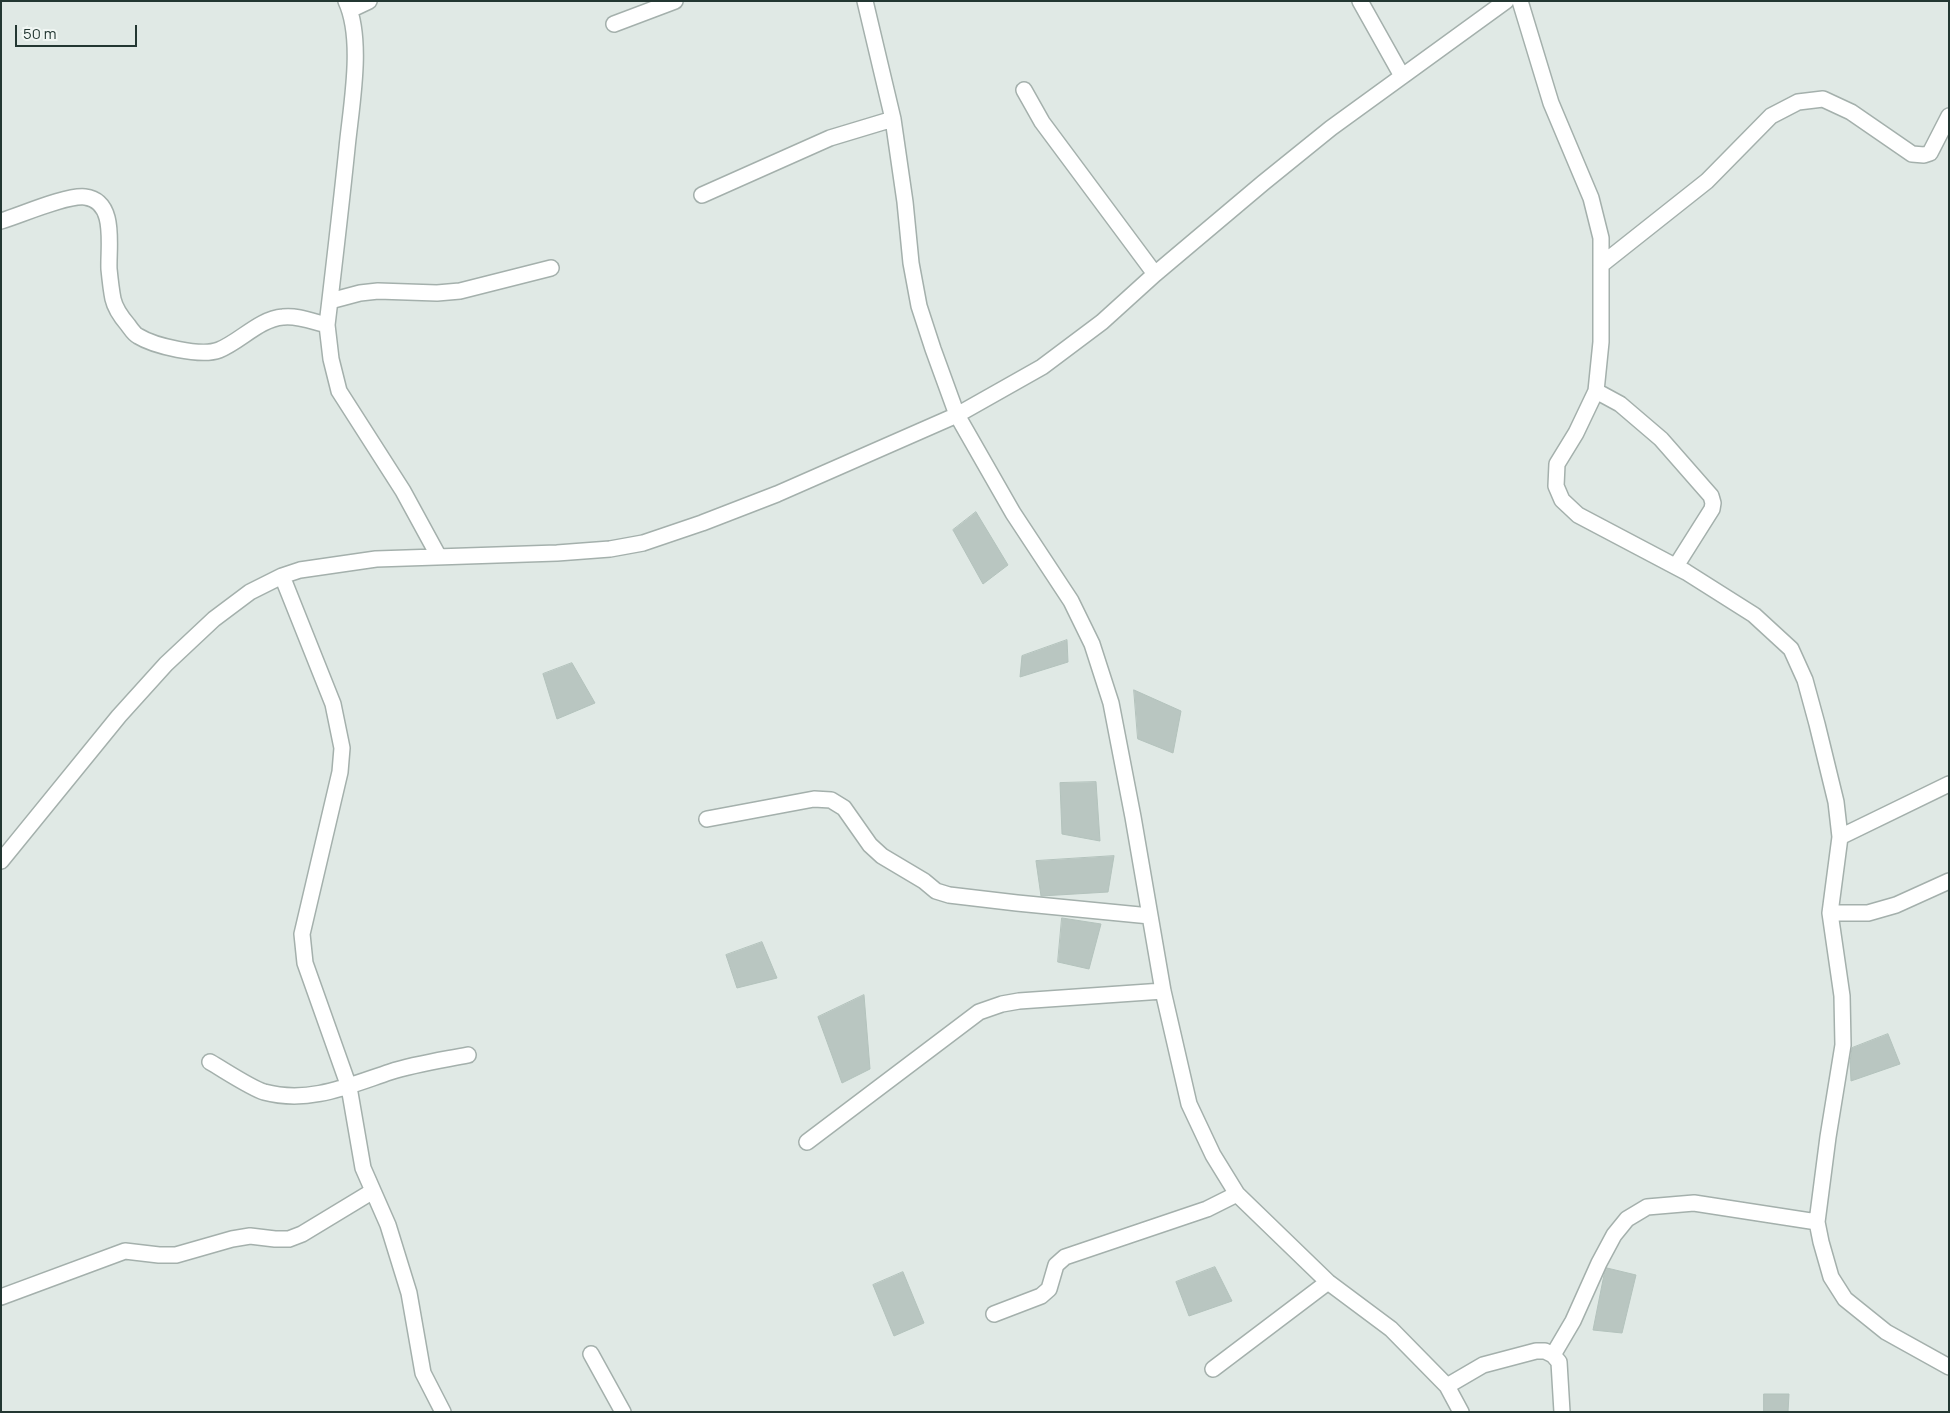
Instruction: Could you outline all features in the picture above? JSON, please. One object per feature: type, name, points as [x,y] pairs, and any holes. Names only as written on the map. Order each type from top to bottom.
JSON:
[{"type":"street","points":[[369,1],[348,6],[355,42],[354,84],[327,326],[331,358],[340,391],[403,491],[439,557]]},
{"type":"street","points":[[614,24],[675,1]]},
{"type":"street","points":[[865,1],[893,119],[919,306],[957,415],[1013,513],[1071,601],[1092,644],[1111,704],[1163,991],[1189,1104],[1213,1155],[1237,1194],[1328,1282],[1391,1329],[1447,1386],[1461,1412]]},
{"type":"street","points":[[1360,1],[1402,76]]},
{"type":"street","points":[[1,861],[118,716],[166,664],[214,620],[250,592],[282,576],[300,570],[376,558],[557,553],[610,549],[643,543],[702,524],[777,494],[957,415],[1042,367],[1102,322],[1155,274],[1286,165],[1402,76],[1506,1]]},
{"type":"street","points":[[1520,1],[1551,103],[1591,198],[1601,238],[1602,342],[1596,391],[1576,433],[1557,464],[1556,486],[1562,500],[1578,514],[1676,566],[1754,615],[1791,649],[1805,680],[1818,724],[1836,802],[1840,837],[1830,913],[1842,996],[1843,1045],[1817,1222],[1831,1278],[1845,1299],[1886,1332],[1949,1366]]},
{"type":"street","points":[[1024,90],[1042,122],[1155,274]]},
{"type":"street","points":[[1601,265],[1707,181],[1771,116],[1798,102],[1822,99],[1850,112],[1912,154],[1924,155],[1930,153],[1949,116]]},
{"type":"street","points":[[702,195],[830,138],[893,119]]},
{"type":"street","points":[[1,222],[68,199],[84,197],[97,200],[107,216],[110,231],[109,270],[114,302],[122,318],[136,335],[151,344],[206,352],[218,350],[271,319],[284,316],[327,326]]},
{"type":"street","points":[[330,301],[378,291],[437,294],[460,291],[551,268]]},
{"type":"street","points":[[1596,391],[1620,404],[1662,440],[1711,496],[1714,503],[1712,509],[1676,566]]},
{"type":"street","points":[[282,576],[333,704],[342,748],[340,772],[302,934],[305,963],[349,1087],[363,1168],[388,1225],[410,1293],[423,1373],[443,1412]]},
{"type":"street","points":[[1840,837],[1949,784]]},
{"type":"street","points":[[707,819],[814,799],[830,800],[844,808],[870,845],[882,856],[924,881],[936,891],[949,895],[1017,903],[1150,916]]},
{"type":"street","points":[[1830,913],[1868,913],[1896,905],[1949,881]]},
{"type":"street","points":[[808,1142],[979,1012],[1002,1004],[1019,1001],[1163,991]]},
{"type":"street","points":[[210,1062],[262,1092],[295,1097],[317,1095],[349,1087],[392,1072],[468,1055]]},
{"type":"street","points":[[1,1297],[125,1251],[176,1255],[232,1239],[250,1236],[289,1239],[302,1234],[373,1191]]},
{"type":"street","points":[[994,1314],[1041,1296],[1049,1289],[1056,1265],[1065,1257],[1207,1209],[1237,1194]]},
{"type":"street","points":[[1553,1355],[1573,1321],[1614,1234],[1627,1218],[1647,1207],[1694,1203],[1817,1222]]},
{"type":"street","points":[[1213,1369],[1328,1282]]},
{"type":"street","points":[[1447,1386],[1483,1365],[1545,1350],[1559,1362],[1562,1412]]},
{"type":"street","points":[[591,1354],[623,1412]]},
{"type":"building","points":[[976,512],[1008,565],[983,584],[953,530]]},
{"type":"building","points":[[1067,640],[1068,662],[1020,677],[1022,656]]},
{"type":"building","points":[[572,663],[595,703],[557,719],[543,674]]},
{"type":"building","points":[[1134,690],[1181,711],[1173,753],[1138,739]]},
{"type":"building","points":[[1096,782],[1100,841],[1062,834],[1060,783]]},
{"type":"building","points":[[1114,856],[1108,892],[1041,896],[1036,861]]},
{"type":"building","points":[[1062,918],[1101,924],[1089,969],[1058,962]]},
{"type":"building","points":[[762,942],[777,978],[737,988],[726,955]]},
{"type":"building","points":[[864,995],[870,1069],[842,1083],[818,1017]]},
{"type":"building","points":[[1888,1034],[1900,1064],[1851,1081],[1850,1062],[1852,1048]]},
{"type":"building","points":[[1215,1267],[1232,1301],[1189,1316],[1176,1282]]},
{"type":"building","points":[[1607,1268],[1636,1275],[1622,1333],[1593,1330]]},
{"type":"building","points":[[903,1272],[924,1323],[894,1336],[873,1285]]},
{"type":"building","points":[[1764,1394],[1789,1394],[1788,1412],[1764,1412]]}]
